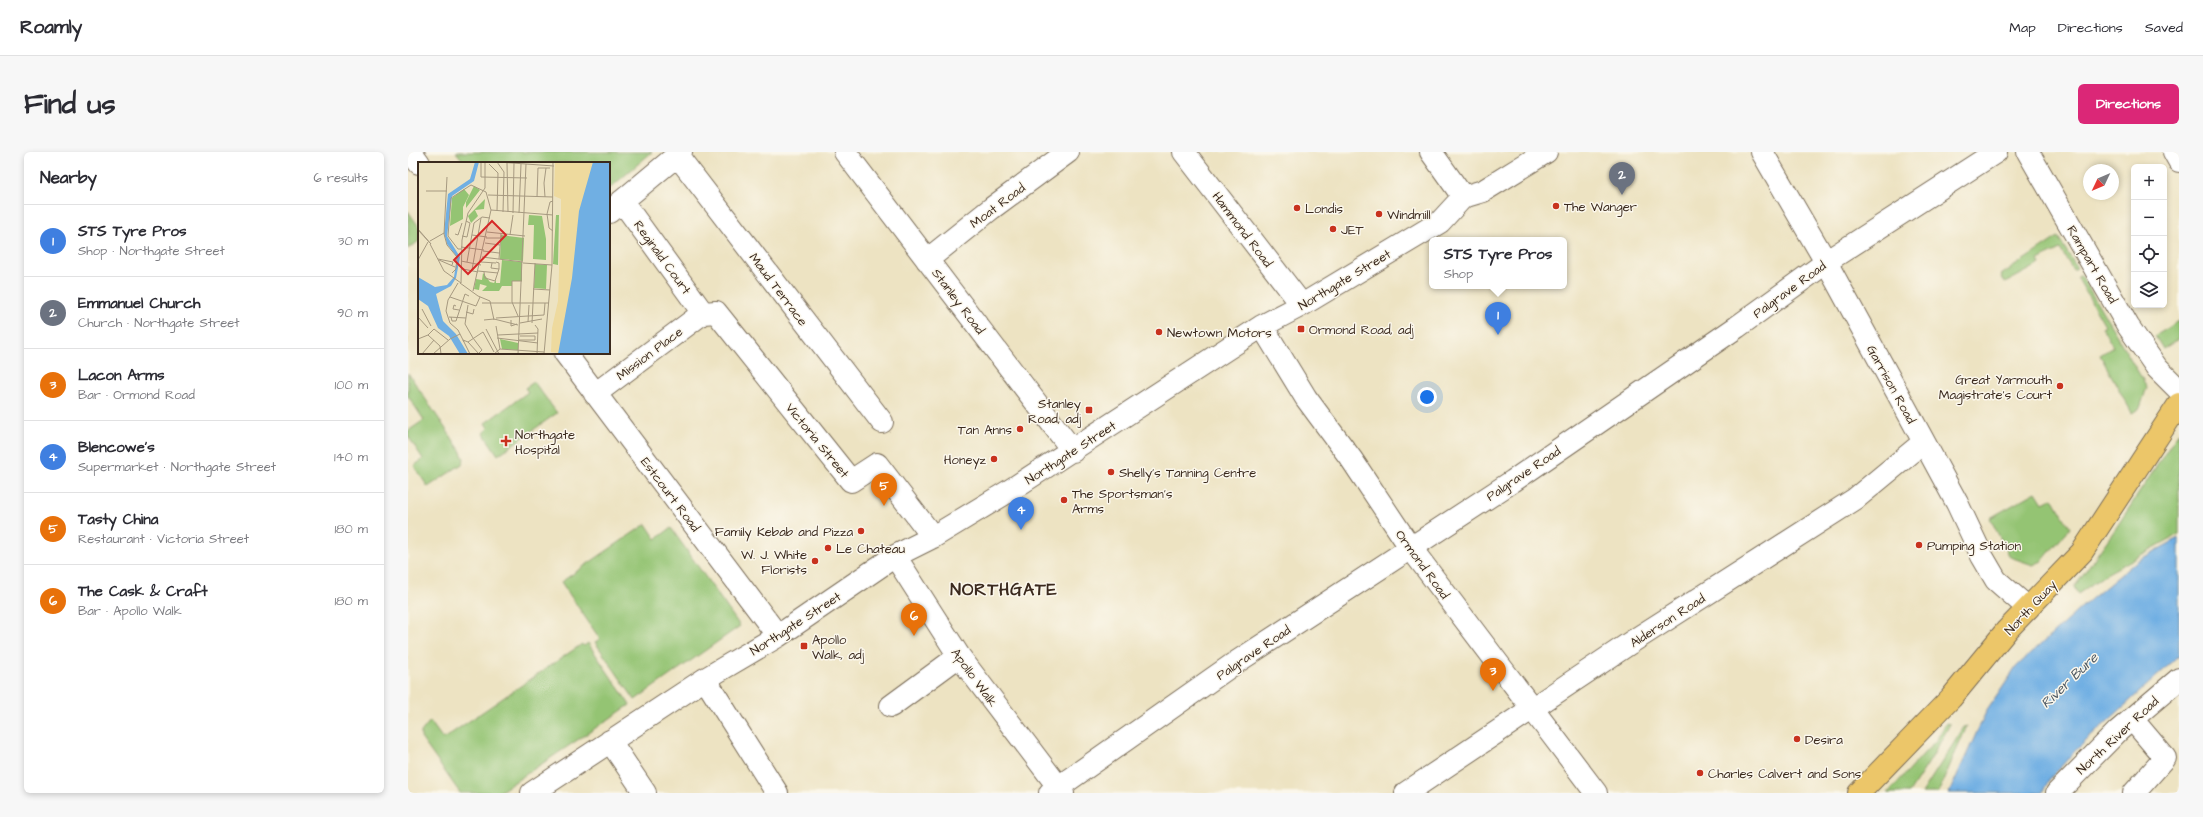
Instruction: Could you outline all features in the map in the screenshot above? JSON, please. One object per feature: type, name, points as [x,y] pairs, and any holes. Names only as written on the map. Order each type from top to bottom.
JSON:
[{"type":"main road","name":"North Quay","points":[[1859,793],[1951,698],[2008,630],[2082,552],[2179,404]]},
{"type":"street","points":[[411,152],[418,162]]},
{"type":"street","name":"Stanley Road","points":[[844,152],[1073,451]]},
{"type":"street","name":"Moat Road","points":[[927,260],[992,208],[1068,152]]},
{"type":"street","name":"Hammond Road","points":[[1184,152],[1302,305]]},
{"type":"street","points":[[1431,152],[1463,196],[1483,192],[1546,152]]},
{"type":"street","name":"Garrison Road","points":[[1762,152],[1826,262],[1957,503],[1982,556],[1996,580],[2028,608]]},
{"type":"street","name":"Palgrave Road","points":[[1057,791],[1232,665],[1410,547],[1513,481],[1737,327],[1826,262],[1996,152]]},
{"type":"street","name":"Rampart Road","points":[[2028,152],[2128,326],[2157,368],[2179,390]]},
{"type":"street","points":[[2174,152],[2179,161]]},
{"type":"street","points":[[616,206],[679,154]]},
{"type":"street","name":"Maud Terrace","points":[[679,154],[882,422]]},
{"type":"street","name":"Northgate Street","points":[[532,793],[705,679],[778,636],[895,556],[932,537],[1073,451],[1262,326],[1302,305],[1440,222],[1463,196]]},
{"type":"street","name":"Reginald Court","points":[[616,206],[703,313]]},
{"type":"street","name":"Victoria Street","points":[[703,313],[716,312],[851,481],[877,464],[932,537]]},
{"type":"street","name":"Mission Place","points":[[595,394],[703,313]]},
{"type":"street","name":"Ormond Road","points":[[1262,326],[1306,398],[1352,460],[1410,547],[1596,793]]},
{"type":"street","name":"Estcourt Road","points":[[566,354],[778,636]]},
{"type":"street","name":"Alderson Road","points":[[1406,793],[1633,641],[1855,499],[1924,442]]},
{"type":"street","name":"Apollo Walk","points":[[895,556],[959,656],[1057,791]]},
{"type":"street","points":[[891,706],[959,656]]},
{"type":"street","name":"North River Road","points":[[2057,793],[2132,719],[2179,678]]},
{"type":"street","points":[[705,679],[777,793]]},
{"type":"street","points":[[2132,719],[2165,758],[2134,793]]},
{"type":"street","points":[[610,741],[645,793]]},
{"type":"green space","points":[[456,152],[652,152],[610,188],[610,162],[464,162]]},
{"type":"green space","points":[[408,211],[418,226],[418,242],[408,249]]},
{"type":"green space","points":[[2058,237],[2077,268],[2073,270],[2060,249],[2038,260],[2040,264],[2005,283],[2001,275]]},
{"type":"green space","points":[[2081,275],[2147,387],[2140,408],[2132,413],[2100,355],[2113,347],[2102,327],[2105,325],[2077,277]]},
{"type":"green space","points":[[2179,321],[2179,339],[2163,349],[2155,336]]},
{"type":"green space","points":[[408,373],[460,450],[464,459],[462,464],[428,487],[414,466],[423,459],[408,436],[408,431],[424,420],[408,396]]},
{"type":"green space","points":[[534,382],[557,413],[498,455],[483,433],[488,428],[485,423],[528,392],[525,388]]},
{"type":"green space","points":[[2179,432],[2179,534],[2106,574],[2078,594],[2074,587],[2114,531]]},
{"type":"green space","points":[[2036,492],[2043,503],[2053,498],[2070,528],[2042,561],[2033,565],[2010,557],[1990,518]]},
{"type":"green space","points":[[646,524],[656,539],[671,528],[740,626],[635,700],[595,642],[600,639],[561,582]]},
{"type":"green space","points":[[588,643],[630,705],[498,793],[460,793],[421,738],[421,732],[430,721],[443,739],[582,644],[584,646]]},
{"type":"green space","points":[[1946,723],[1950,724],[1931,759],[1909,793],[1888,793],[1937,739]]},
{"type":"green space","points":[[1967,726],[1938,793],[1922,793],[1964,727]]},
{"type":"water","name":"River Bure","points":[[2179,538],[2179,656],[2075,751],[2049,780],[2042,793],[1949,793],[1986,712],[2017,666],[2084,605],[2137,561]]},
{"type":"place","name":"Emmanuel Church","points":[[1622,195]]},
{"type":"place","name":"The Wanger","points":[[1556,206]]},
{"type":"place","name":"Londis","points":[[1297,208]]},
{"type":"place","name":"Windmill","points":[[1379,214]]},
{"type":"place","name":"JET","points":[[1333,229]]},
{"type":"place","name":"Ormond Road, adj","points":[[1301,329]]},
{"type":"place","name":"Newtown Motors","points":[[1159,332]]},
{"type":"place","name":"STS Tyre Pros","points":[[1498,335]]},
{"type":"place","name":"Great Yarmouth Magistrate's Court","points":[[2060,386]]},
{"type":"place","name":"Stanley Road, adj","points":[[1089,410]]},
{"type":"place","name":"Tan Anns","points":[[1020,429]]},
{"type":"place","name":"Northgate Hospital","points":[[506,441]]},
{"type":"place","name":"Honeyz","points":[[994,459]]},
{"type":"place","name":"Shelly's Tanning Centre","points":[[1111,472]]},
{"type":"place","name":"The Sportsman's Arms","points":[[1064,500]]},
{"type":"place","name":"Tasty China","points":[[884,506]]},
{"type":"place","name":"Blencowe's","points":[[1021,530]]},
{"type":"place","name":"Family Kebab and Pizza","points":[[861,531]]},
{"type":"place","name":"Pumping Station","points":[[1919,545]]},
{"type":"place","name":"Le Chateau","points":[[828,548]]},
{"type":"place","name":"W. J. White Florists","points":[[815,561]]},
{"type":"place","name":"The Cask & Craft","points":[[914,636]]},
{"type":"place","name":"Apollo Walk, adj","points":[[804,646]]},
{"type":"place","name":"Lacon Arms","points":[[1493,691]]},
{"type":"place","name":"Desira","points":[[1797,739]]},
{"type":"place","name":"Charles Calvert and Sons","points":[[1700,773]]},
{"type":"district","name":"NORTHGATE","points":[[1004,589]]}]
